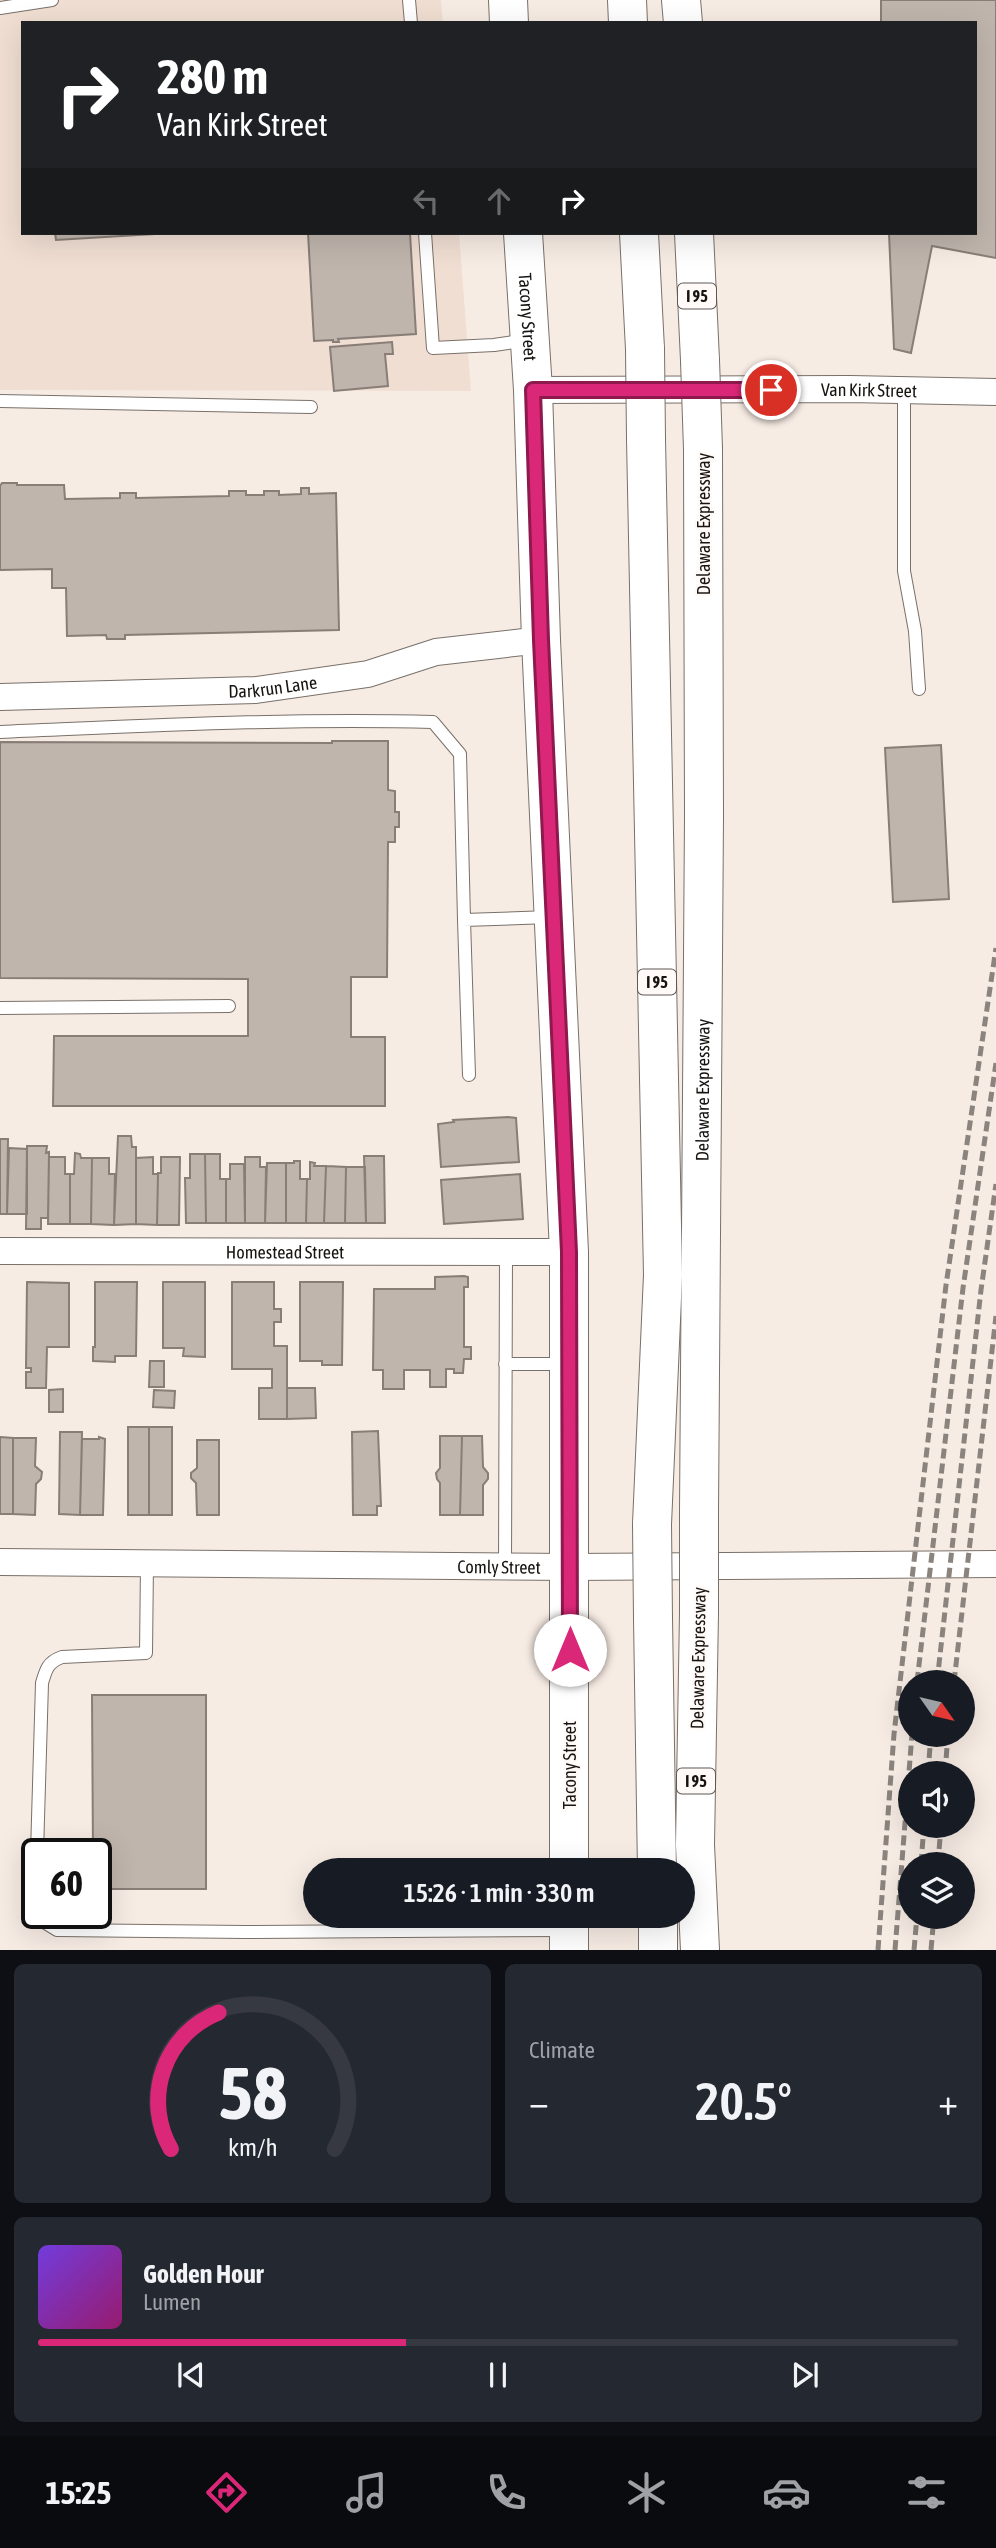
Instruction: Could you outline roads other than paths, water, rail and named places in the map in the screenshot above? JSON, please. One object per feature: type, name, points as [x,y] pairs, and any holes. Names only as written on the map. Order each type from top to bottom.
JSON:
[{"type":"main road","points":[[508,0],[509,21]]},
{"type":"main road","points":[[627,0],[628,21]]},
{"type":"main road","points":[[681,0],[683,21]]},
{"type":"main road","name":"Tacony Street","points":[[523,235],[533,390],[541,640],[569,1252],[569,1858]]},
{"type":"main road","name":"I 95","points":[[639,235],[645,349],[663,1275],[652,1524],[657,1858]]},
{"type":"main road","name":"Delaware Expressway","points":[[694,235],[703,449],[704,830],[695,1845],[700,1950]]},
{"type":"main road","points":[[658,1928],[658,1950]]},
{"type":"street","name":"Van Kirk Street","points":[[533,390],[996,392]]},
{"type":"street","name":"Darkrun Lane","points":[[0,696],[256,690],[368,674],[436,652],[541,640]]},
{"type":"street","name":"Homestead Street","points":[[0,1251],[569,1252]]},
{"type":"street","name":"Comly Street","points":[[0,1562],[505,1567],[996,1564]]},
{"type":"lane","points":[[0,8],[52,0]]},
{"type":"lane","points":[[409,0],[411,21]]},
{"type":"lane","points":[[425,235],[433,348],[530,340]]},
{"type":"lane","points":[[904,391],[904,570],[915,631],[919,689]]},
{"type":"lane","points":[[0,401],[311,407]]},
{"type":"lane","points":[[0,732],[186,724],[371,720],[433,722],[460,754],[468,1075]]},
{"type":"lane","points":[[464,920],[554,917]]},
{"type":"lane","points":[[0,1008],[229,1006]]},
{"type":"lane","points":[[505,1567],[506,1252]]},
{"type":"lane","points":[[505,1364],[569,1364]]},
{"type":"lane","points":[[37,1838],[42,1683],[46,1668],[53,1660],[62,1657],[146,1653],[147,1563]]},
{"type":"lane","points":[[55,1929],[569,1932]]},
{"type":"railway","points":[[878,1950],[894,1734],[946,1285],[996,948]]},
{"type":"railway","points":[[918,1670],[963,1288],[996,1063]]},
{"type":"railway","points":[[938,1670],[981,1290],[996,1184]]},
{"type":"railway","points":[[955,1670],[996,1316]]},
{"type":"railway","points":[[895,1950],[911,1747]]},
{"type":"railway","points":[[929,1761],[930,1747]]},
{"type":"railway","points":[[946,1761],[947,1747]]},
{"type":"railway","points":[[922,1852],[923,1838]]},
{"type":"railway","points":[[939,1852],[940,1838]]},
{"type":"railway","points":[[914,1950],[916,1929]]},
{"type":"railway","points":[[931,1950],[933,1929]]}]
